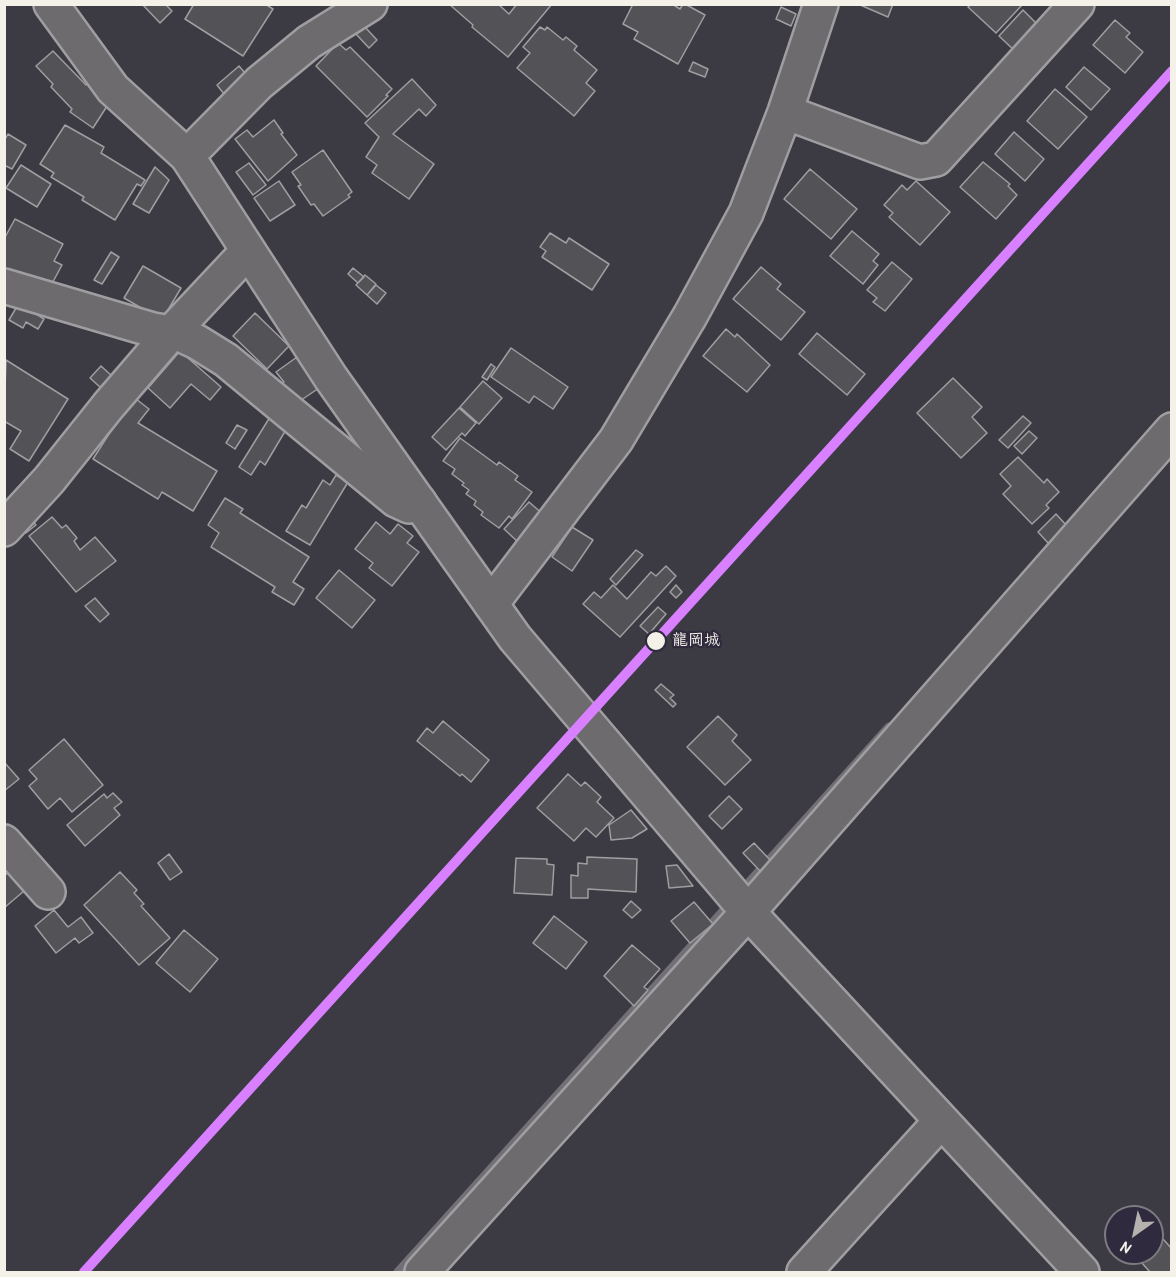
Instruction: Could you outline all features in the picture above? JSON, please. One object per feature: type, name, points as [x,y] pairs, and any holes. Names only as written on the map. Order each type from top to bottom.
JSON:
[{"type":"street","points":[[51,4],[113,89],[187,156],[247,252],[331,378],[515,638],[748,912],[1082,1272]]},
{"type":"street","points":[[187,156],[259,83],[309,42],[370,4]]},
{"type":"street","points":[[491,604],[616,440],[690,316],[746,213],[785,112],[821,4]]},
{"type":"street","points":[[785,112],[920,162],[936,159],[1077,4]]},
{"type":"street","points":[[4,529],[49,480],[170,334],[247,252]]},
{"type":"street","points":[[4,286],[190,339],[226,360],[396,500],[410,506],[419,502]]},
{"type":"street","points":[[422,1272],[748,912],[1172,430]]},
{"type":"street","points":[[4,842],[48,892]]},
{"type":"street","points":[[804,1272],[941,1121]]},
{"type":"building","points":[[142,4],[165,4],[172,11],[160,23]]},
{"type":"building","points":[[194,4],[265,4],[273,9],[243,56],[185,19]]},
{"type":"building","points":[[449,4],[498,4],[509,14],[517,4],[552,4],[508,57]]},
{"type":"building","points":[[633,4],[672,4],[680,9],[685,4],[705,15],[678,64],[634,39],[638,32],[623,24]]},
{"type":"building","points":[[858,4],[893,4],[888,17]]},
{"type":"building","points":[[971,4],[1023,4],[996,33],[968,7]]},
{"type":"building","points":[[781,7],[796,14],[791,26],[776,19]]},
{"type":"building","points":[[1023,10],[1040,27],[1016,52],[999,36]]},
{"type":"building","points":[[1115,20],[1130,33],[1126,37],[1143,52],[1125,73],[1093,45]]},
{"type":"building","points":[[364,26],[377,40],[369,48],[356,34]]},
{"type":"building","points":[[540,27],[545,30],[547,27],[563,40],[566,37],[577,46],[574,50],[597,70],[586,83],[595,91],[574,116],[517,68],[530,53],[523,47]]},
{"type":"building","points":[[338,43],[346,50],[350,47],[392,89],[367,117],[316,66]]},
{"type":"building","points":[[53,51],[86,85],[100,93],[109,103],[93,128],[70,112],[72,109],[51,87],[53,84],[36,66]]},
{"type":"building","points":[[693,62],[708,69],[705,77],[689,71]]},
{"type":"building","points":[[239,66],[251,80],[228,99],[217,85]]},
{"type":"building","points":[[1084,67],[1110,89],[1091,110],[1066,87]]},
{"type":"building","points":[[412,79],[436,105],[426,116],[419,109],[393,134],[434,164],[409,199],[372,173],[377,165],[366,157],[379,137],[365,123]]},
{"type":"building","points":[[1055,89],[1087,117],[1058,149],[1027,121]]},
{"type":"building","points":[[274,120],[283,133],[281,134],[297,155],[268,181],[235,139],[247,130],[253,137]]},
{"type":"building","points":[[65,125],[104,147],[101,153],[145,180],[141,186],[137,184],[115,220],[82,200],[84,197],[51,177],[54,173],[40,164]]},
{"type":"building","points":[[1014,132],[1044,159],[1025,181],[995,154]]},
{"type":"building","points":[[8,134],[26,145],[12,169],[4,165],[4,141]]},
{"type":"building","points":[[323,150],[352,192],[348,195],[350,197],[323,216],[314,204],[311,205],[292,172]]},
{"type":"building","points":[[983,162],[1010,184],[1008,186],[1017,195],[996,219],[960,187]]},
{"type":"building","points":[[249,163],[266,185],[253,195],[236,172]]},
{"type":"building","points":[[21,165],[51,184],[37,207],[6,188]]},
{"type":"building","points":[[155,167],[169,180],[149,213],[133,204]]},
{"type":"building","points":[[810,169],[857,209],[831,239],[784,199]]},
{"type":"building","points":[[279,181],[295,205],[270,221],[254,198]]},
{"type":"building","points":[[916,181],[950,212],[920,245],[889,217],[893,213],[884,205],[902,185],[907,190]]},
{"type":"building","points":[[15,219],[63,244],[54,261],[62,265],[48,291],[4,268],[4,239]]},
{"type":"building","points":[[852,231],[879,254],[873,261],[878,265],[863,284],[830,256]]},
{"type":"building","points":[[550,233],[566,243],[569,238],[609,264],[592,290],[542,257],[546,251],[540,247]]},
{"type":"building","points":[[111,252],[119,257],[102,284],[94,280]]},
{"type":"building","points":[[892,262],[912,279],[885,311],[873,302],[877,298],[867,290]]},
{"type":"building","points":[[143,266],[181,288],[162,320],[124,298]]},
{"type":"building","points":[[761,267],[781,284],[777,289],[805,312],[781,340],[733,299]]},
{"type":"building","points":[[353,268],[364,277],[358,283],[348,274]]},
{"type":"building","points":[[365,275],[376,284],[367,295],[356,285]]},
{"type":"building","points":[[376,285],[386,293],[377,304],[367,295]]},
{"type":"building","points":[[19,303],[44,319],[38,329],[26,322],[23,328],[9,320]]},
{"type":"building","points":[[255,313],[289,346],[267,369],[233,336]]},
{"type":"building","points":[[726,329],[735,337],[737,334],[770,365],[747,392],[703,356]]},
{"type":"building","points":[[817,333],[865,374],[847,395],[799,354]]},
{"type":"building","points":[[511,348],[568,387],[553,409],[534,396],[529,403],[491,377]]},
{"type":"building","points":[[180,351],[221,387],[210,400],[191,384],[170,408],[148,388]]},
{"type":"building","points":[[297,357],[319,388],[294,405],[280,385],[284,382],[276,372]]},
{"type":"building","points":[[6,360],[68,399],[29,461],[10,449],[21,431],[4,421]]},
{"type":"building","points":[[491,364],[495,367],[487,380],[482,377]]},
{"type":"building","points":[[101,366],[112,376],[101,388],[90,378]]},
{"type":"building","points":[[953,378],[982,407],[972,417],[987,433],[961,458],[917,413]]},
{"type":"building","points":[[483,381],[502,398],[479,424],[460,407]]},
{"type":"building","points":[[136,399],[149,409],[138,423],[217,471],[193,511],[162,492],[158,499],[93,459]]},
{"type":"building","points":[[459,408],[476,423],[465,436],[462,433],[446,450],[432,437]]},
{"type":"building","points":[[1023,416],[1031,423],[1008,448],[999,440]]},
{"type":"building","points":[[270,417],[287,428],[265,465],[260,461],[251,475],[239,467]]},
{"type":"building","points":[[237,425],[247,430],[235,449],[226,443]]},
{"type":"building","points":[[1029,431],[1037,438],[1022,454],[1014,446]]},
{"type":"building","points":[[460,438],[497,465],[499,462],[518,476],[515,480],[532,492],[512,519],[509,516],[499,528],[481,515],[483,512],[474,505],[476,501],[466,494],[469,490],[452,474],[455,469],[443,461]]},
{"type":"building","points":[[1018,457],[1044,483],[1047,479],[1059,492],[1046,505],[1049,508],[1032,524],[1003,494],[1011,486],[1000,474]]},
{"type":"building","points":[[336,475],[348,482],[310,545],[286,531],[302,505],[306,508],[323,480],[330,485]]},
{"type":"building","points":[[225,498],[243,509],[240,513],[309,557],[293,582],[304,589],[294,605],[272,592],[275,587],[211,547],[219,533],[208,525]]},
{"type":"building","points":[[529,502],[544,515],[519,543],[504,529]]},
{"type":"building","points":[[1056,514],[1067,526],[1049,544],[1038,532]]},
{"type":"building","points":[[52,517],[62,528],[66,525],[77,538],[74,541],[80,550],[95,537],[116,561],[76,592],[29,536]]},
{"type":"building","points":[[31,519],[36,525],[26,533],[21,528]]},
{"type":"building","points":[[376,522],[390,534],[398,524],[413,536],[407,543],[419,552],[392,586],[369,568],[373,563],[355,549]]},
{"type":"building","points":[[572,527],[593,540],[572,571],[552,557]]},
{"type":"building","points":[[636,550],[643,555],[616,585],[610,579]]},
{"type":"building","points":[[666,566],[676,576],[620,637],[583,604],[594,592],[601,598],[613,585],[627,599],[651,572],[656,576]]},
{"type":"building","points":[[339,570],[375,600],[352,628],[316,598]]},
{"type":"building","points":[[676,585],[682,592],[676,598],[670,592]]},
{"type":"building","points":[[95,598],[109,614],[100,622],[85,606]]},
{"type":"building","points":[[658,607],[666,614],[649,634],[640,626]]},
{"type":"building","points":[[661,684],[674,695],[670,698],[676,704],[673,707],[655,690]]},
{"type":"building","points":[[718,716],[737,735],[732,741],[751,760],[725,785],[687,747]]},
{"type":"building","points":[[443,721],[489,760],[471,782],[462,774],[460,776],[417,741],[427,728],[433,733]]},
{"type":"building","points":[[64,739],[103,785],[72,812],[60,798],[48,809],[29,786],[37,779],[29,770]]},
{"type":"building","points":[[4,762],[19,779],[4,791]]},
{"type":"building","points":[[568,774],[581,786],[585,782],[601,797],[597,802],[614,818],[596,837],[586,828],[574,841],[537,808]]},
{"type":"building","points":[[113,793],[122,802],[114,808],[120,815],[85,846],[67,825],[104,794],[107,798]]},
{"type":"building","points":[[729,796],[742,809],[722,829],[709,816]]},
{"type":"building","points":[[631,810],[647,829],[632,838],[611,840],[609,825]]},
{"type":"building","points":[[754,843],[772,862],[761,872],[743,853]]},
{"type":"building","points":[[169,854],[182,872],[170,880],[158,863]]},
{"type":"building","points":[[587,857],[637,859],[636,892],[588,889],[588,898],[571,898],[571,875],[578,876],[578,863],[587,864]]},
{"type":"building","points":[[516,858],[547,859],[547,864],[554,865],[552,895],[514,893]]},
{"type":"building","points":[[677,865],[693,886],[669,888],[666,866]]},
{"type":"building","points":[[15,867],[31,885],[4,908],[4,876]]},
{"type":"building","points":[[120,872],[137,890],[134,893],[144,904],[141,906],[170,938],[139,965],[84,905]]},
{"type":"building","points":[[631,901],[641,910],[632,918],[623,910]]},
{"type":"building","points":[[694,902],[713,924],[690,943],[671,921]]},
{"type":"building","points":[[54,910],[68,927],[81,917],[93,933],[79,943],[75,938],[56,953],[35,926]]},
{"type":"building","points":[[554,916],[587,942],[566,969],[533,943]]},
{"type":"building","points":[[184,930],[218,959],[190,992],[156,963]]},
{"type":"building","points":[[632,945],[660,969],[644,987],[648,990],[634,1006],[604,976]]},
{"type":"building","points":[[1164,1240],[1172,1249],[1172,1272],[1150,1272],[1144,1265],[1164,1265]]},
{"type":"waterway","points":[[398,1272],[889,727]]},
{"type":"transit line","points":[[84,1272],[1172,71]]},
{"type":"place","name":"龍岡城","points":[[656,641]]}]
